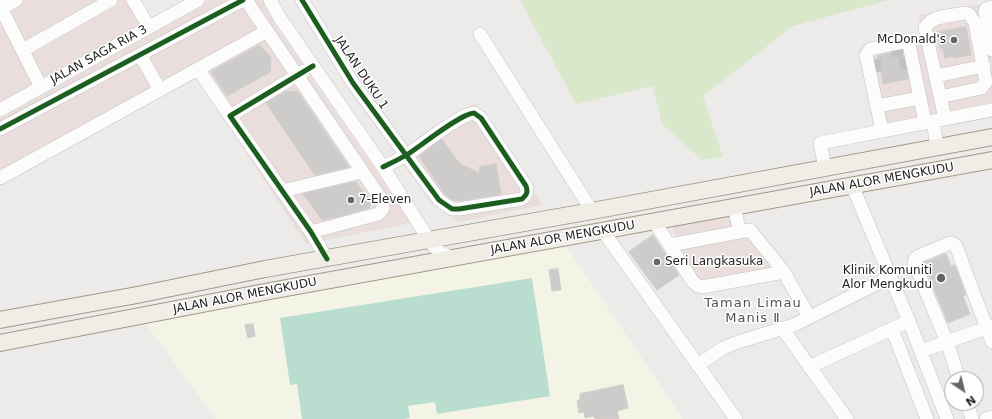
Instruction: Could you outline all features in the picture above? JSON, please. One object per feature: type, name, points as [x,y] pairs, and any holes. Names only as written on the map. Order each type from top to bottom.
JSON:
[{"type":"main road","name":"JALAN ALOR MENGKUDU","points":[[0,320],[137,295],[265,269],[592,212],[992,137]]},
{"type":"main road","name":"JALAN ALOR MENGKUDU","points":[[0,343],[603,230],[992,160]]},
{"type":"main road","points":[[821,169],[832,177],[832,184],[827,190]]},
{"type":"street","points":[[16,0],[0,8],[41,87]]},
{"type":"street","points":[[23,50],[111,0]]},
{"type":"street","points":[[133,0],[149,27]]},
{"type":"street","name":"JALAN SAGA RIA 3","points":[[0,110],[198,0]]},
{"type":"street","points":[[0,129],[243,0]]},
{"type":"street","points":[[246,0],[383,202],[383,209],[378,214],[311,232]]},
{"type":"street","points":[[270,0],[280,18],[383,167],[429,240],[439,252],[453,258]]},
{"type":"street","name":"JALAN DUKU 1","points":[[302,0],[353,83],[439,200],[452,209],[459,209],[522,199],[527,193],[526,186],[481,118],[474,113],[453,123],[406,155]]},
{"type":"street","points":[[992,7],[986,9],[985,12],[992,50]]},
{"type":"street","points":[[937,147],[934,121],[940,97],[925,28],[933,19],[964,13],[968,14],[975,22],[986,82],[981,88],[940,97]]},
{"type":"street","points":[[0,178],[267,31]]},
{"type":"street","points":[[480,34],[592,212]]},
{"type":"street","points":[[882,131],[866,56],[870,49],[906,42],[909,45],[913,76],[920,98],[934,121]]},
{"type":"street","points":[[876,104],[880,91],[874,58],[876,55],[891,51]]},
{"type":"street","points":[[140,55],[160,90]]},
{"type":"street","points":[[935,73],[983,64]]},
{"type":"street","points":[[230,116],[313,66]]},
{"type":"street","points":[[198,69],[311,232],[327,259]]},
{"type":"street","points":[[876,104],[920,98]]},
{"type":"street","points":[[821,169],[820,142],[992,110]]},
{"type":"street","points":[[383,167],[406,155]]},
{"type":"street","points":[[282,191],[362,172]]},
{"type":"street","points":[[852,185],[909,321],[947,419]]},
{"type":"street","points":[[734,207],[745,231],[784,272],[809,317]]},
{"type":"street","points":[[654,221],[693,282],[698,286],[702,287],[784,272]]},
{"type":"street","points":[[603,230],[736,419]]},
{"type":"street","points":[[670,245],[745,231]]},
{"type":"street","points":[[956,371],[947,342],[914,263],[918,256],[950,243],[956,246],[989,327],[992,342]]},
{"type":"street","points":[[698,365],[722,348],[794,325],[890,277]]},
{"type":"street","points":[[809,367],[909,321]]},
{"type":"street","points":[[921,351],[989,327]]},
{"type":"street","points":[[782,328],[847,419]]},
{"type":"street","points":[[892,329],[927,419]]},
{"type":"street","points":[[986,419],[992,417]]},
{"type":"shaded area","points":[[0,0],[131,0],[149,33],[208,0],[262,0],[276,26],[412,223],[306,244],[194,72],[0,180]]},
{"type":"shaded area","points":[[992,2],[992,105],[876,129],[860,49],[922,38],[919,15]]},
{"type":"shaded area","points":[[475,103],[542,205],[459,222],[434,204],[399,155]]},
{"type":"shaded area","points":[[733,212],[777,268],[694,287],[671,224]]},
{"type":"shaded area","points":[[566,246],[683,419],[216,419],[142,319]]},
{"type":"green space","points":[[520,0],[889,0],[793,26],[703,96],[723,157],[702,160],[662,124],[653,86],[576,104]]},
{"type":"green space","points":[[532,278],[550,396],[437,414],[435,402],[408,406],[410,418],[404,419],[302,419],[297,384],[290,385],[280,318]]},
{"type":"building","name":"McDonald's","points":[[966,27],[971,55],[945,58],[943,48],[940,48],[937,32]]},
{"type":"building","points":[[260,45],[271,58],[270,72],[227,96],[211,72]]},
{"type":"building","points":[[902,51],[908,79],[883,84],[881,71],[878,72],[875,59],[878,59],[878,56]]},
{"type":"building","points":[[287,91],[298,92],[349,167],[315,175],[266,103]]},
{"type":"building","points":[[442,139],[459,163],[480,174],[479,167],[496,164],[501,194],[458,201],[451,199],[445,194],[419,156]]},
{"type":"building","points":[[356,182],[371,201],[369,208],[336,217],[322,220],[303,194]]},
{"type":"building","name":"Seri Langkasuka","points":[[653,235],[679,275],[657,290],[629,252]]},
{"type":"building","points":[[946,254],[951,266],[955,265],[966,295],[963,296],[970,314],[948,323],[923,263]]},
{"type":"building","points":[[558,269],[561,290],[552,291],[549,270]]},
{"type":"building","points":[[253,324],[255,336],[248,338],[245,325]]},
{"type":"building","points":[[623,385],[628,408],[617,411],[619,419],[595,419],[594,416],[585,418],[584,412],[579,413],[577,401],[580,400],[580,394]]},
{"type":"tunnel","points":[[891,51],[903,50],[910,75]]},
{"type":"tunnel","points":[[874,60],[876,72]]},
{"type":"cycle path","points":[[0,129],[243,0]]},
{"type":"cycle path","points":[[302,0],[353,83],[439,200],[452,209],[459,209],[522,199],[527,192],[526,186],[481,118],[474,113],[441,130],[408,154],[405,156],[383,167]]},
{"type":"cycle path","points":[[313,66],[230,116],[311,232],[327,259]]},
{"type":"place","name":"McDonald's","points":[[954,40]]},
{"type":"place","name":"7-Eleven","points":[[351,200]]},
{"type":"place","name":"Seri Langkasuka","points":[[657,262]]},
{"type":"place","name":"Klinik Komuniti Alor Mengkudu","points":[[941,278]]},
{"type":"district","name":"Taman Limau Manis Ⅱ","points":[[753,312]]}]
